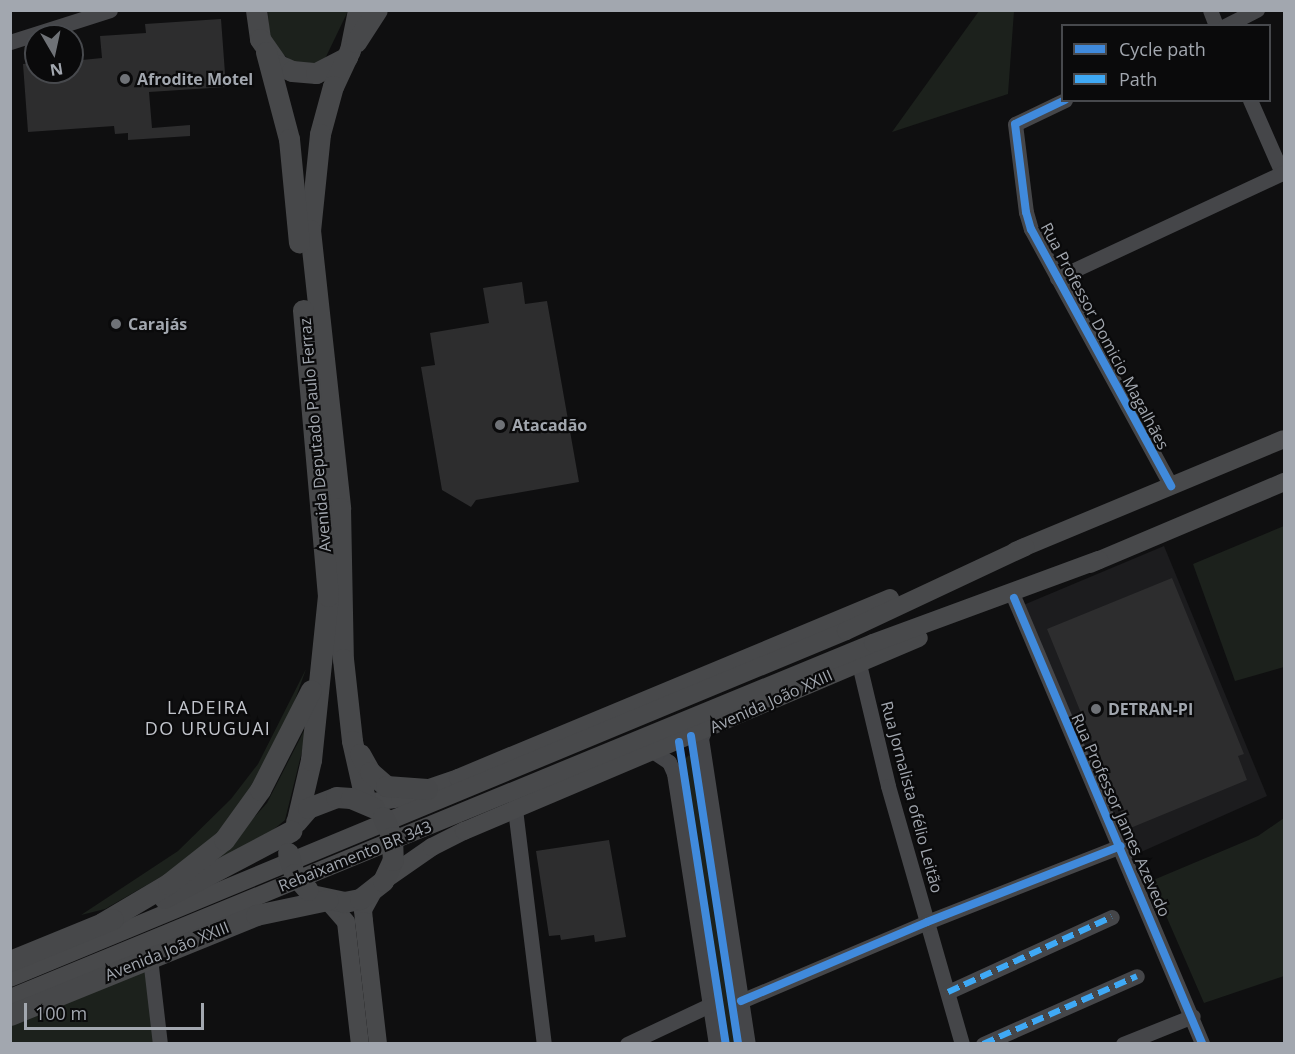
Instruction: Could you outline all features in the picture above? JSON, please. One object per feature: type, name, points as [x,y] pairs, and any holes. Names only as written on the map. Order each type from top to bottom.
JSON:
[{"type":"highway","name":"Avenida Deputado Paulo Ferraz","points":[[256,10],[260,39],[266,52],[289,138],[328,584],[311,760],[294,825]]},
{"type":"highway","name":"Avenida Deputado Paulo Ferraz","points":[[349,54],[358,10]]},
{"type":"highway","name":"Avenida Deputado Paulo Ferraz","points":[[366,803],[352,741],[343,658],[340,508],[310,230],[320,134],[333,86],[349,54],[377,10]]},
{"type":"highway","points":[[266,52],[278,65],[304,74],[326,71],[349,54]]},
{"type":"highway","points":[[343,658],[360,757],[386,786],[427,789]]},
{"type":"highway","points":[[102,923],[168,885],[224,840],[260,790],[303,713],[321,661]]},
{"type":"highway","points":[[10,961],[190,887],[294,825],[321,801],[344,797],[366,803],[382,817],[392,837],[393,860],[378,886],[360,898],[327,900],[308,891],[294,874],[288,853],[294,825]]},
{"type":"highway","name":"Avenida João XXIII","points":[[10,1015],[256,915],[327,900]]},
{"type":"main road","name":"Avenida João XXIII","points":[[366,803],[427,789],[888,599],[1025,547],[1284,439]]},
{"type":"main road","name":"Avenida João XXIII","points":[[702,723],[858,664],[1284,482]]},
{"type":"main road","name":"Avenida João XXIII","points":[[672,704],[846,631],[1025,547]]},
{"type":"main road","name":"Avenida João XXIII","points":[[378,886],[432,847],[514,809],[654,752],[702,723],[873,643],[1099,560]]},
{"type":"main road","name":"Rebaixamento BR 343","points":[[10,978],[672,704]]},
{"type":"main road","name":"Rebaixamento BR 343","points":[[10,998],[702,723]]},
{"type":"main road","points":[[378,886],[363,910],[378,1044]]},
{"type":"main road","points":[[327,900],[346,921],[360,1044]]},
{"type":"street","points":[[10,42],[110,10]]},
{"type":"street","points":[[1229,24],[1257,10]]},
{"type":"street","name":"Rua Professor Domicio Magalhães","points":[[1061,102],[1015,124],[1026,213],[1057,278],[1171,486]]},
{"type":"street","points":[[1057,278],[1283,173],[1251,102]]},
{"type":"street","name":"Rua Professor James Azevedo","points":[[1014,597],[1069,735],[1121,846],[1193,1016],[1202,1044]]},
{"type":"street","name":"Rua Jornalista ofélio Leitão","points":[[858,664],[962,1044]]},
{"type":"street","points":[[702,723],[701,738],[748,1044]]},
{"type":"street","points":[[654,752],[669,762],[674,773],[716,1044]]},
{"type":"street","points":[[514,809],[544,1044]]},
{"type":"street","points":[[741,1001],[927,922],[1121,846]]},
{"type":"street","points":[[948,992],[1112,917]]},
{"type":"street","points":[[150,958],[160,1044]]},
{"type":"street","points":[[983,1044],[1137,976]]},
{"type":"street","points":[[627,1044],[710,1005]]},
{"type":"street","points":[[1123,1044],[1193,1016]]},
{"type":"shaded area","points":[[268,11],[348,11],[323,63],[310,66],[290,60],[278,50],[269,34]]},
{"type":"shaded area","points":[[979,11],[1014,11],[1008,94],[892,132]]},
{"type":"shaded area","points":[[1284,526],[1284,667],[1235,681],[1193,564]]},
{"type":"shaded area","points":[[1164,546],[1267,796],[1132,856],[1021,606]]},
{"type":"shaded area","points":[[306,669],[285,728],[234,815],[192,859],[105,909],[81,915],[178,851],[231,799],[258,764]]},
{"type":"shaded area","points":[[310,719],[285,820],[243,855],[203,874],[267,803]]},
{"type":"shaded area","points":[[689,755],[697,761],[742,1043],[722,1043],[679,765]]},
{"type":"shaded area","points":[[1284,818],[1284,976],[1204,1003],[1151,881],[1258,836]]},
{"type":"shaded area","points":[[146,969],[154,1043],[11,1044],[11,1024]]},
{"type":"building","name":"Afrodite Motel","points":[[221,19],[226,87],[149,92],[152,128],[190,125],[190,136],[128,140],[128,133],[115,134],[114,126],[28,132],[24,84],[84,84],[84,60],[102,58],[100,36],[146,33],[145,24]]},
{"type":"building","name":"Atacadão","points":[[522,282],[525,304],[547,301],[579,482],[476,500],[471,507],[442,490],[421,367],[435,365],[430,333],[489,323],[483,288]]},
{"type":"building","points":[[1172,578],[1244,754],[1238,756],[1247,780],[1128,829],[1047,629]]},
{"type":"building","points":[[609,840],[626,937],[595,942],[594,935],[561,940],[560,935],[549,936],[536,851]]},
{"type":"marked path","points":[[948,992],[1112,917]]},
{"type":"marked path","points":[[983,1044],[1137,976]]},
{"type":"cycle path","points":[[1061,102],[1015,124],[1026,212],[1031,229],[1171,486]]},
{"type":"cycle path","points":[[1014,598],[1202,1044]]},
{"type":"cycle path","points":[[691,736],[738,1044]]},
{"type":"cycle path","points":[[679,742],[726,1044]]},
{"type":"cycle path","points":[[741,1001],[927,922],[1121,846]]},
{"type":"place","name":"Afrodite Motel","points":[[125,79]]},
{"type":"place","name":"Carajás","points":[[116,324]]},
{"type":"place","name":"Atacadão","points":[[500,425]]},
{"type":"place","name":"DETRAN-PI","points":[[1096,709]]},
{"type":"district","name":"LADEIRA DO URUGUAI","points":[[208,718]]}]
